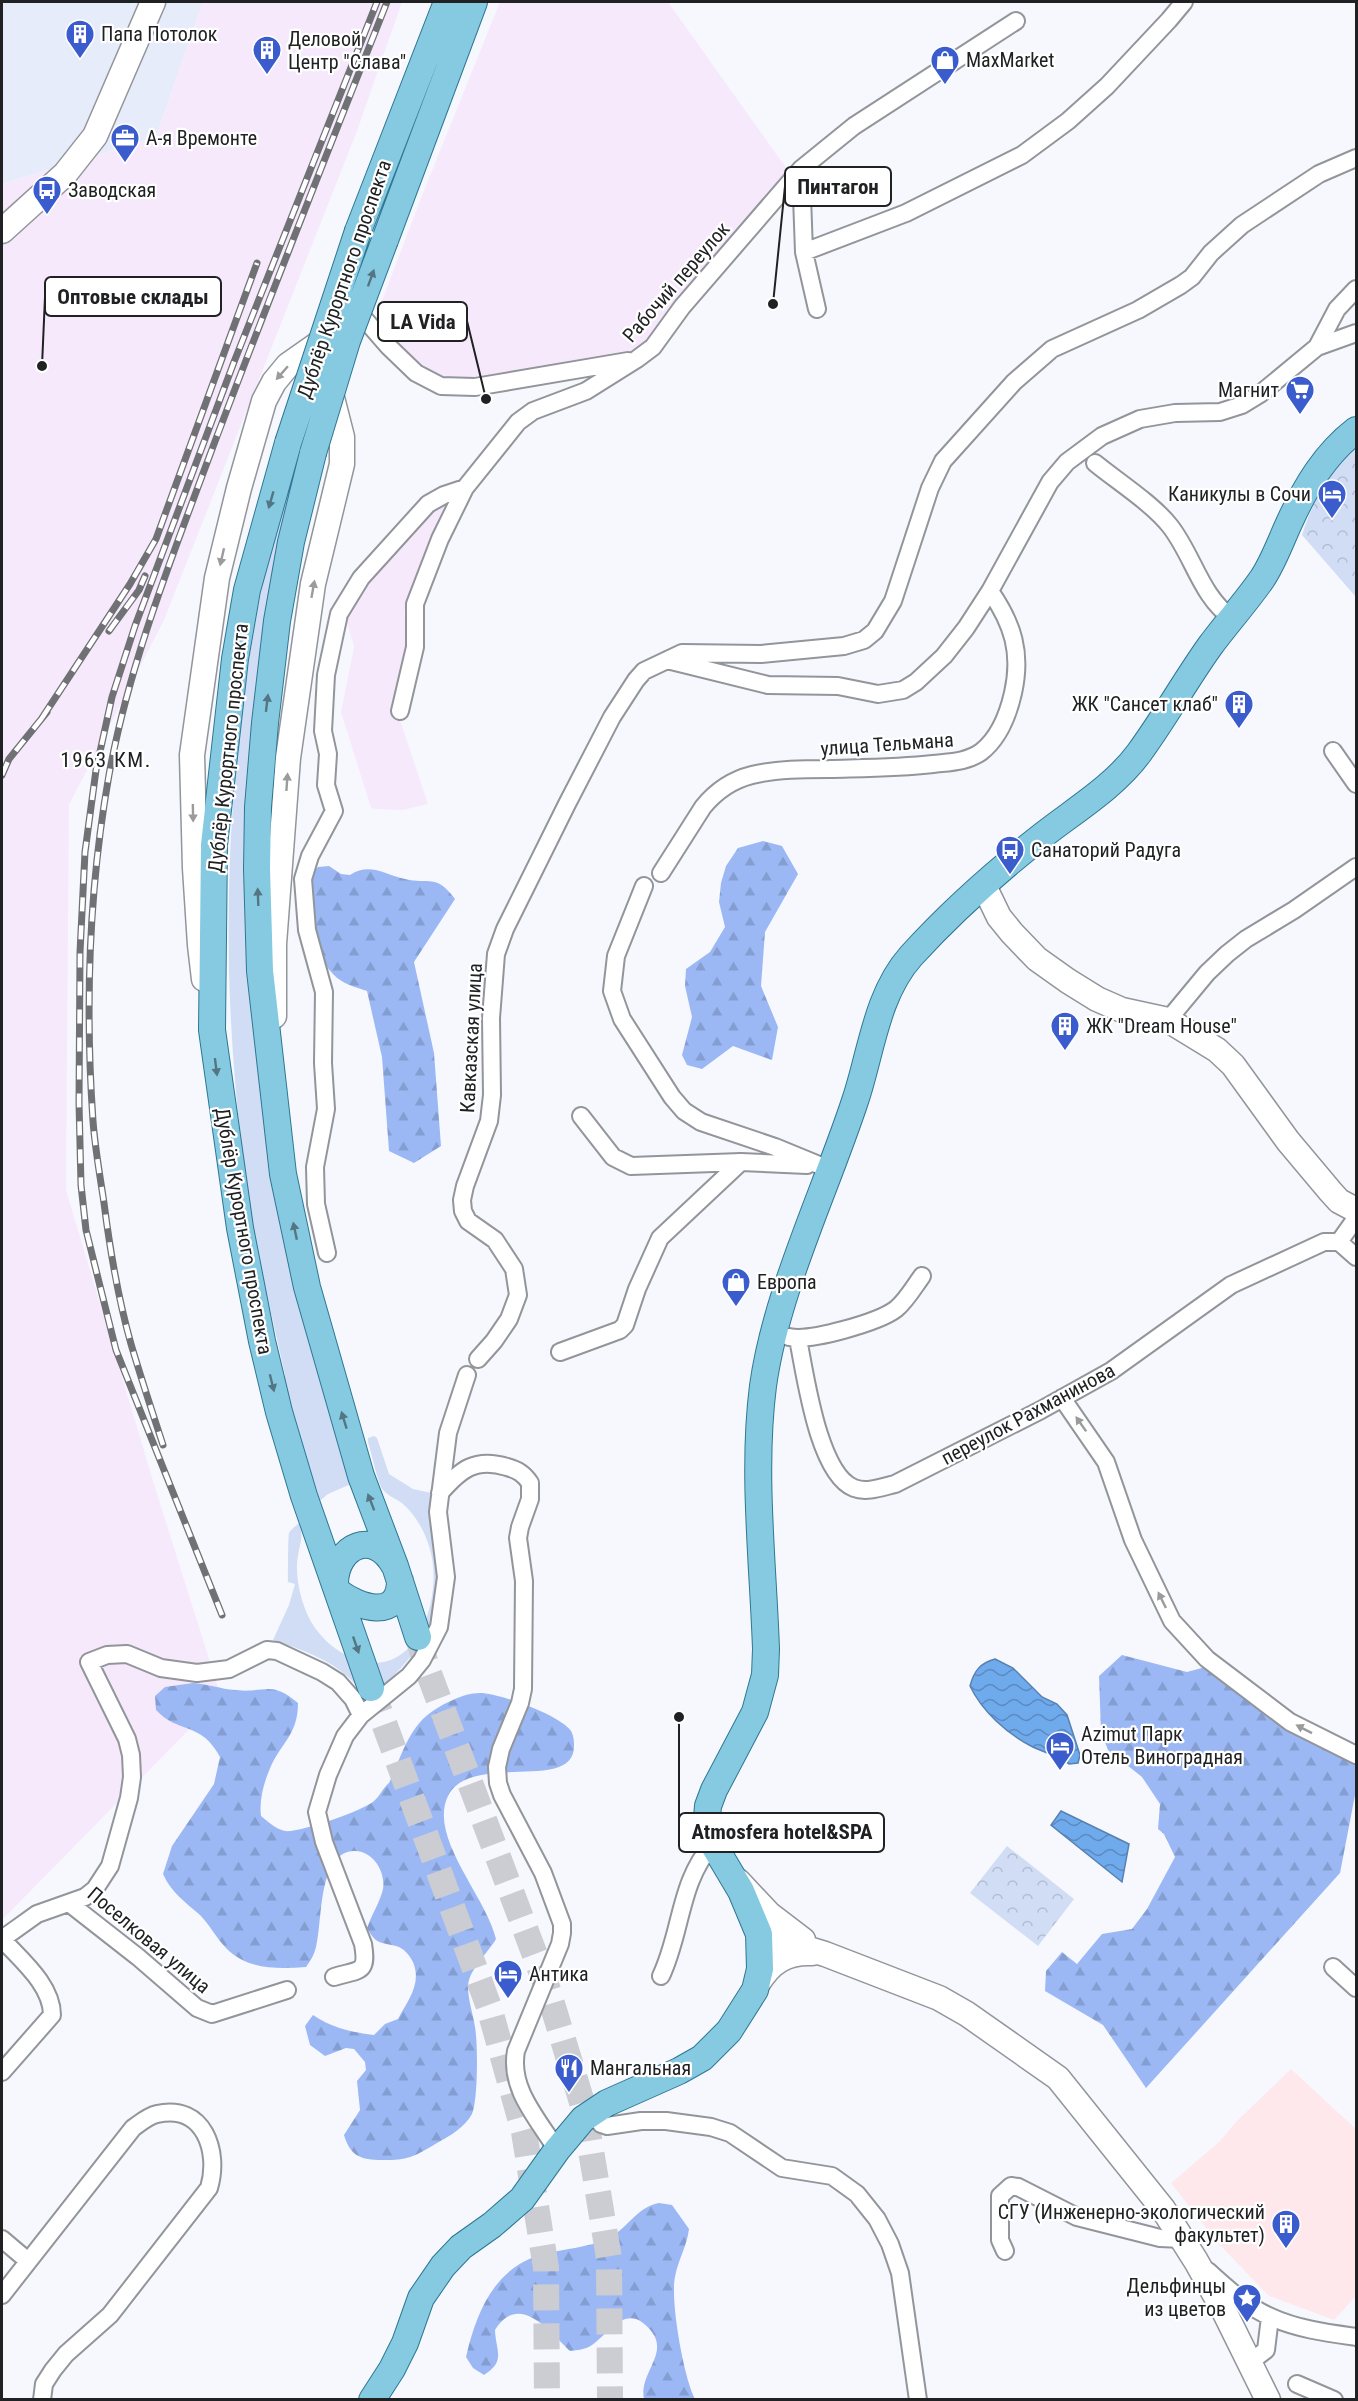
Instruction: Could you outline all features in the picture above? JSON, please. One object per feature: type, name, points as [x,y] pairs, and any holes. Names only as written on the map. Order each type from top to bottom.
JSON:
[{"type":"main road","points":[[2,231],[64,174],[95,136],[153,2]]},
{"type":"main road","name":"Дублёр Курортного проспекта","points":[[371,1688],[304,1496],[262,1341],[240,1228],[212,1030],[214,845],[236,659],[248,590],[288,443],[358,231],[447,2]]},
{"type":"main road","points":[[274,1102],[274,944],[288,758],[313,585],[342,464],[342,437],[325,347],[460,2]]},
{"type":"main road","name":"Дублёр Курортного проспекта","points":[[418,1636],[361,1476],[307,1287],[283,1174],[260,971],[258,807],[277,621],[291,542],[313,453],[347,341],[474,2]]},
{"type":"main road","points":[[212,1030],[200,945],[192,754],[217,578],[239,488],[264,401],[274,382],[288,365],[325,347]]},
{"type":"main road","points":[[758,1983],[759,1934],[741,1891],[713,1844],[707,1818],[708,1806],[714,1790],[756,1712],[765,1675],[766,1649],[758,1453],[763,1383],[787,1335],[795,1267],[824,1167],[856,1099],[878,1022],[894,981],[909,958],[1023,851],[1122,773],[1137,756],[1183,685],[1263,577],[1317,470],[1332,451],[1356,430]]},
{"type":"main road","points":[[984,886],[999,917],[1036,959],[1097,999],[1131,1012],[1168,1020],[1194,1034],[1233,1065],[1288,1141],[1330,1191],[1339,1201],[1356,1210]]},
{"type":"main road","points":[[360,1545],[383,1550],[397,1573],[400,1588],[395,1598],[381,1607],[360,1605],[336,1587],[336,1568],[341,1557],[350,1549],[360,1545]]},
{"type":"main road","points":[[729,1872],[782,1925],[825,1954]]},
{"type":"main road","points":[[759,1934],[825,1954],[939,1998],[967,2014],[1058,2078],[1163,2209],[1196,2261],[1268,2400]]},
{"type":"main road","points":[[372,2400],[395,2364],[421,2298],[442,2266],[461,2247],[492,2225],[522,2199],[574,2128],[592,2112],[702,2058],[729,2031],[766,1970],[781,1958],[794,1954],[825,1954]]},
{"type":"street","points":[[804,252],[906,213],[1022,155],[1068,121],[1107,86],[1184,2]]},
{"type":"street","name":"Рабочий переулок","points":[[400,711],[415,647],[415,604],[440,539],[465,488],[525,415],[586,391],[653,347],[682,308],[801,169],[854,126],[1016,21]]},
{"type":"street","name":"Кавказская улица","points":[[478,1359],[509,1319],[518,1295],[514,1269],[495,1240],[468,1221],[463,1211],[465,1186],[489,1121],[492,1095],[491,1018],[496,954],[505,929],[532,873],[612,717],[640,676],[675,655],[688,653],[761,654],[844,646],[864,640],[875,631],[893,601],[930,488],[943,461],[1014,382],[1052,349],[1138,310],[1181,285],[1192,277],[1211,253],[1242,225],[1318,174],[1356,158]]},
{"type":"street","points":[[801,169],[804,252],[817,309]]},
{"type":"street","points":[[1317,347],[1337,309],[1356,289]]},
{"type":"street","points":[[343,297],[416,373],[441,386],[485,385],[637,359]]},
{"type":"street","points":[[667,660],[768,685],[828,685],[888,694],[916,682],[944,656],[966,628],[990,591],[1050,482],[1080,450],[1102,436],[1140,419],[1175,413],[1220,412],[1242,405],[1260,394],[1317,347],[1356,333]]},
{"type":"street","points":[[1095,463],[1169,524],[1182,542],[1212,598],[1232,618]]},
{"type":"street","points":[[327,1253],[315,1204],[315,1167],[326,1109],[323,1064],[324,992],[307,930],[303,879],[310,856],[334,811],[326,785],[328,754],[323,731],[326,675],[339,614],[361,578],[428,504],[444,495],[465,488]]},
{"type":"street","name":"улица Тельмана","points":[[661,873],[711,797],[734,782],[752,775],[777,772],[902,768],[958,762],[981,752],[1002,727],[1010,705],[1016,676],[1016,648],[1012,627],[990,591]]},
{"type":"street","points":[[1332,751],[1356,784]]},
{"type":"street","points":[[1168,1020],[1207,973],[1227,954],[1246,939],[1356,867]]},
{"type":"street","points":[[644,886],[616,956],[612,991],[622,1019],[672,1097],[692,1117],[824,1167]]},
{"type":"street","points":[[581,1116],[613,1157],[631,1166],[741,1162],[824,1167]]},
{"type":"street","points":[[560,1352],[620,1330],[625,1325],[637,1289],[660,1238],[741,1162]]},
{"type":"street","points":[[1356,1218],[1339,1242],[1356,1257]]},
{"type":"street","name":"переулок Рахманинова","points":[[787,1335],[824,1449],[843,1481],[854,1488],[874,1490],[895,1484],[1112,1371],[1231,1285],[1324,1242],[1339,1242]]},
{"type":"street","points":[[787,1335],[822,1335],[885,1316],[898,1307],[922,1276]]},
{"type":"street","points":[[334,1977],[360,1971],[366,1961],[363,1944],[324,1842],[317,1812],[328,1775],[345,1736],[361,1715],[409,1676],[422,1660],[439,1627],[446,1577],[438,1512],[448,1433],[467,1375]]},
{"type":"street","points":[[1062,1398],[1106,1462],[1133,1540],[1172,1621],[1207,1659],[1290,1722],[1356,1755]]},
{"type":"street","points":[[441,1493],[456,1476],[471,1466],[483,1463],[520,1471],[530,1483],[530,1499],[518,1538],[524,1581],[523,1689],[520,1703],[501,1749],[497,1774],[502,1795],[543,1873],[561,1924],[560,1944],[516,2051],[514,2062],[514,2073],[520,2093],[557,2150]]},
{"type":"street","name":"Поселковая улица","points":[[69,1903],[85,1897],[95,1889],[110,1866],[129,1798],[132,1777],[128,1738],[89,1662],[107,1655],[127,1654],[161,1668],[197,1673],[229,1669],[267,1650],[277,1651],[338,1682],[353,1699],[361,1715]]},
{"type":"street","points":[[661,1976],[682,1903],[701,1858],[713,1844]]},
{"type":"street","points":[[2,2072],[52,2015],[52,2002],[39,1981],[2,1939],[36,1914],[69,1903]]},
{"type":"street","name":"Поселковая улица","points":[[69,1903],[138,1957],[197,2008],[212,2014],[287,1990]]},
{"type":"street","points":[[1333,1967],[1356,1988]]},
{"type":"street","points":[[592,2112],[601,2124],[607,2126],[642,2121],[666,2121],[711,2127],[730,2133],[783,2168],[832,2176],[857,2194],[877,2219],[890,2244],[900,2273],[918,2400]]},
{"type":"street","points":[[2,2295],[133,2128],[158,2113],[177,2113],[190,2118],[202,2129],[212,2146],[214,2172],[209,2188],[110,2315],[60,2362],[44,2384],[42,2400]]},
{"type":"street","points":[[1005,2251],[1000,2240],[1000,2196],[1011,2186],[1018,2187],[1077,2217],[1160,2238],[1182,2239]]},
{"type":"street","points":[[2,2239],[28,2260]]},
{"type":"street","points":[[1196,2261],[1228,2290],[1270,2317],[1315,2331],[1356,2337]]},
{"type":"street","points":[[1248,2363],[1266,2350],[1270,2317]]},
{"type":"street","points":[[1297,2384],[1334,2400]]},
{"type":"shaded area","points":[[2,2],[203,2],[156,137],[2,184]]},
{"type":"shaded area","points":[[203,2],[402,2],[357,131],[164,620],[69,805],[66,1190],[221,1697],[2,1920],[2,184],[156,137]]},
{"type":"shaded area","points":[[500,2],[668,2],[792,176],[638,354],[475,385],[442,383],[419,371],[374,322]]},
{"type":"shaded area","points":[[435,493],[452,509],[428,574],[404,614],[414,626],[397,711],[428,804],[403,810],[376,809],[371,808],[341,712],[354,647],[344,611],[358,580]]},
{"type":"shaded area","points":[[1291,2069],[1356,2129],[1356,2296],[1334,2320],[1269,2296],[1218,2243],[1171,2183],[1219,2142],[1236,2122]]},
{"type":"green space","points":[[301,440],[306,443],[247,906],[351,1484],[328,1494],[316,1504],[281,1384],[285,1375],[249,1204],[235,1080],[229,948],[232,816],[246,684],[272,540]]},
{"type":"green space","name":"Каникулы в Сочи","points":[[1356,448],[1356,597],[1302,535],[1323,487],[1346,457]]},
{"type":"green space","points":[[763,841],[782,846],[798,874],[765,932],[761,986],[778,1027],[772,1060],[733,1046],[702,1069],[687,1065],[682,1055],[692,1017],[685,986],[686,969],[710,952],[725,927],[719,902],[726,866],[738,848]]},
{"type":"green space","points":[[329,866],[341,874],[350,875],[357,871],[371,869],[413,881],[437,883],[455,899],[414,962],[434,1053],[441,1146],[414,1163],[389,1151],[382,1057],[367,991],[345,983],[333,974],[325,964],[315,940],[311,874],[318,867]]},
{"type":"green space","points":[[374,1436],[377,1438],[389,1474],[413,1489],[436,1494],[432,1523],[437,1590],[428,1628],[419,1644],[409,1659],[366,1702],[350,1679],[327,1662],[300,1649],[273,1640],[289,1605],[295,1584],[288,1582],[289,1533],[299,1523],[301,1538],[297,1571],[301,1597],[315,1628],[333,1647],[346,1655],[368,1662],[388,1661],[404,1653],[426,1620],[434,1578],[430,1550],[422,1528],[413,1515],[381,1487],[368,1442],[368,1438]]},
{"type":"green space","points":[[1122,1655],[1187,1672],[1209,1666],[1356,1754],[1356,1790],[1340,1873],[1146,2088],[1103,2025],[1045,1991],[1046,1971],[1062,1952],[1077,1964],[1102,1934],[1132,1929],[1147,1909],[1175,1857],[1164,1834],[1158,1829],[1160,1804],[1142,1777],[1108,1750],[1101,1732],[1099,1676]]},
{"type":"green space","points":[[193,1683],[245,1691],[273,1689],[298,1703],[295,1723],[271,1766],[261,1797],[261,1816],[275,1827],[285,1831],[303,1829],[330,1820],[374,1801],[389,1783],[405,1745],[416,1727],[430,1713],[460,1697],[480,1693],[514,1701],[555,1718],[572,1732],[574,1744],[570,1759],[559,1767],[542,1771],[478,1776],[460,1783],[448,1796],[444,1812],[446,1830],[452,1848],[490,1922],[496,1939],[475,1967],[468,1986],[477,2046],[476,2085],[472,2114],[457,2131],[417,2154],[398,2160],[375,2160],[362,2158],[353,2152],[344,2135],[360,2110],[357,2081],[366,2070],[365,2062],[354,2049],[346,2048],[325,2056],[310,2045],[305,2026],[313,2015],[342,2029],[374,2035],[385,2024],[398,2019],[413,1992],[416,1978],[410,1957],[399,1947],[376,1940],[367,1928],[383,1889],[380,1869],[372,1858],[367,1854],[354,1851],[342,1854],[333,1863],[324,1890],[316,1947],[306,1967],[263,1966],[243,1961],[222,1944],[200,1915],[174,1891],[163,1874],[172,1846],[214,1784],[220,1757],[205,1738],[164,1717],[156,1710],[155,1696],[165,1687]]},
{"type":"green space","points":[[1007,1846],[1074,1899],[1038,1946],[970,1893]]},
{"type":"green space","points":[[659,2203],[672,2205],[689,2229],[675,2277],[674,2303],[683,2358],[695,2399],[644,2399],[646,2379],[657,2351],[657,2342],[653,2333],[643,2323],[629,2318],[615,2325],[592,2345],[570,2351],[534,2319],[524,2314],[514,2314],[504,2319],[495,2330],[498,2356],[495,2365],[484,2375],[473,2368],[466,2357],[482,2308],[501,2280],[513,2269],[545,2254],[607,2239],[621,2230],[644,2209]]},
{"type":"water","points":[[995,1659],[1013,1668],[1042,1697],[1057,1704],[1067,1715],[1080,1755],[1078,1763],[1069,1764],[1022,1741],[1004,1728],[981,1704],[970,1686],[982,1665]]},
{"type":"water","points":[[1061,1811],[1129,1844],[1122,1882],[1051,1825]]},
{"type":"tunnel","points":[[418,1637],[428,1671],[547,1987],[584,2109],[609,2258],[610,2400]]},
{"type":"tunnel","points":[[371,1688],[489,2007],[524,2132],[546,2268],[547,2400]]},
{"type":"railway","points":[[222,1615],[116,1350],[86,1230],[81,1185],[79,1103],[80,952],[85,852],[96,770],[112,697],[135,626],[234,362],[377,2]]},
{"type":"railway","points":[[163,1445],[122,1309],[109,1238],[94,1131],[89,1034],[90,947],[102,818],[109,775],[128,692],[153,611],[254,339],[387,2]]},
{"type":"railway","points":[[42,718],[130,584],[156,539],[257,263]]},
{"type":"railway","points":[[109,631],[139,590],[145,576]]},
{"type":"railway","points":[[2,775],[9,759],[47,712]]},
{"type":"place","name":"Папа Потолок","points":[[80,60]]},
{"type":"place","name":"Деловой Центр \"Слава\"","points":[[267,76]]},
{"type":"place","name":"MaxMarket","points":[[945,86]]},
{"type":"place","name":"А-я Времонте","points":[[125,164]]},
{"type":"place","name":"Заводская","points":[[47,216]]},
{"type":"place","name":"Пинтагон","points":[[773,304]]},
{"type":"place","name":"Оптовые склады","points":[[42,366]]},
{"type":"place","name":"LA Vida","points":[[486,399]]},
{"type":"place","name":"Магнит","points":[[1300,416]]},
{"type":"place","name":"Каникулы в Сочи","points":[[1332,520]]},
{"type":"place","name":"ЖК \"Сансет клаб\"","points":[[1239,730]]},
{"type":"place","name":"Санаторий Радуга","points":[[1010,876]]},
{"type":"place","name":"ЖК \"Dream House\"","points":[[1065,1052]]},
{"type":"place","name":"Европа","points":[[736,1308]]},
{"type":"place","name":"Atmosfera hotel&SPA","points":[[679,1717]]},
{"type":"place","name":"Azimut Парк Отель Виноградная","points":[[1060,1772]]},
{"type":"place","name":"Антика","points":[[508,2000]]},
{"type":"place","name":"Мангальная","points":[[569,2094]]},
{"type":"place","name":"СГУ (Инженерно-экологический факультет)","points":[[1286,2250]]},
{"type":"place","name":"Дельфинцы из цветов","points":[[1247,2324]]},
{"type":"district","name":"1963 КМ.","points":[[106,760]]}]
